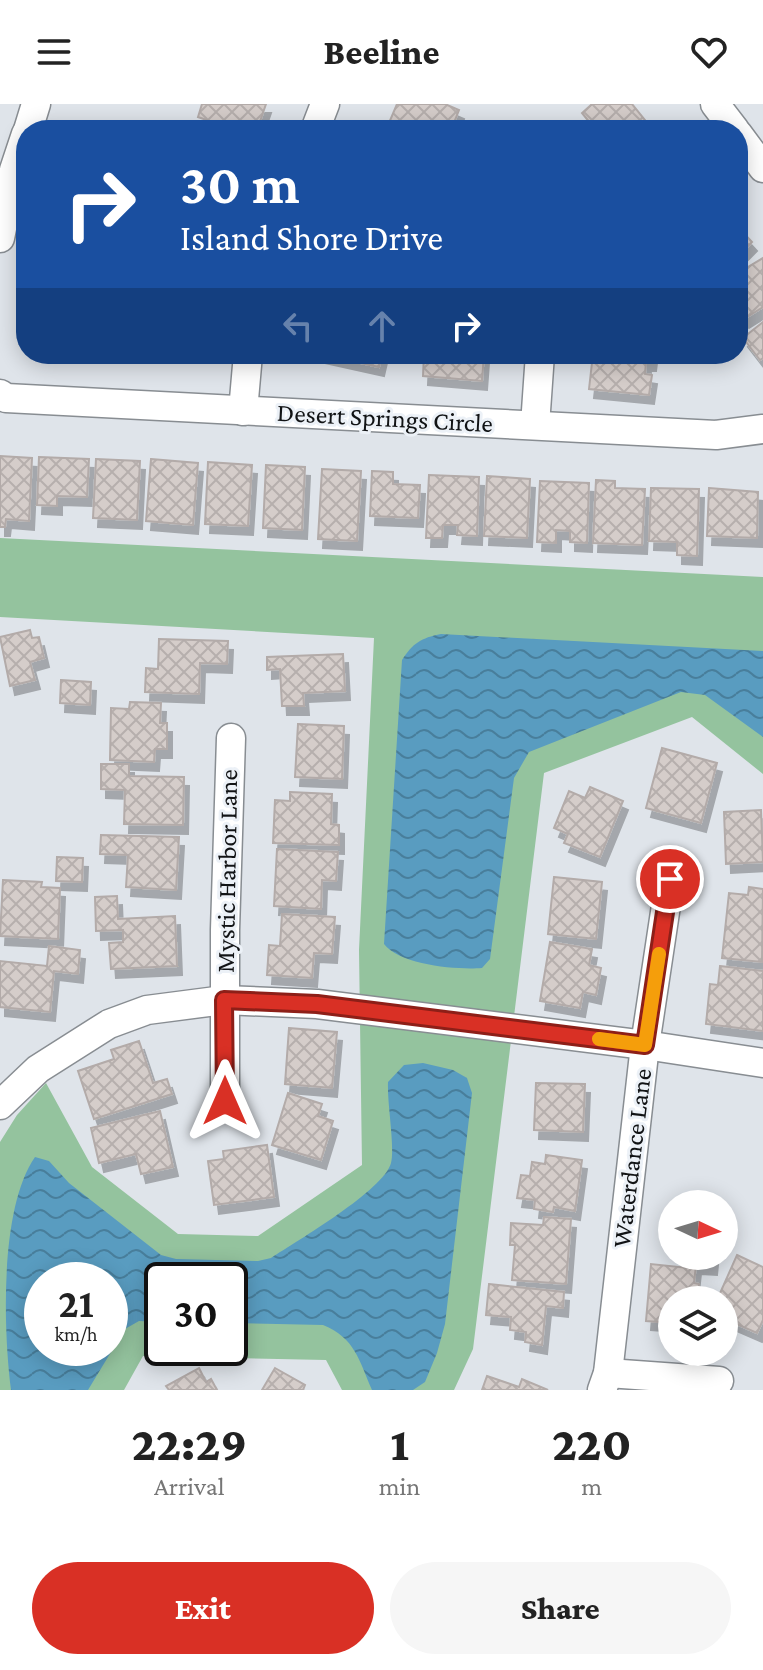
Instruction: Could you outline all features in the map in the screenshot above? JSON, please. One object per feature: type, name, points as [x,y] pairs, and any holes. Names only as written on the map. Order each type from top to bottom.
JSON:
[{"type":"street","points":[[748,148],[763,168]]},
{"type":"street","points":[[0,238],[16,164]]},
{"type":"street","points":[[243,411],[247,364]]},
{"type":"street","points":[[535,425],[539,364]]},
{"type":"street","name":"Desert Springs Circle","points":[[2,399],[716,435],[763,429]]},
{"type":"street","name":"Mystic Harbor Lane","points":[[225,1101],[224,1000],[231,738]]},
{"type":"street","name":"Waterdance Lane","points":[[605,1381],[645,1045],[670,879]]},
{"type":"street","points":[[0,1105],[38,1069],[109,1024],[147,1010],[224,1000],[317,1004],[763,1063]]},
{"type":"street","points":[[605,1381],[719,1381]]},
{"type":"green space","points":[[0,538],[763,577],[763,774],[692,717],[544,773],[473,1349],[454,1390],[342,1390],[326,1360],[248,1358],[248,1262],[144,1262],[144,1356],[124,1390],[0,1390],[0,1142],[17,1115],[46,1083],[92,1167],[178,1234],[258,1236],[362,1165],[359,950],[374,638],[0,617]]},
{"type":"water","points":[[441,634],[763,651],[763,737],[705,695],[681,692],[529,752],[514,778],[490,959],[482,968],[471,968],[444,967],[402,957],[384,944],[402,660],[418,642]]},
{"type":"water","points":[[423,1063],[453,1070],[467,1078],[472,1093],[445,1324],[425,1382],[413,1390],[372,1390],[355,1351],[334,1330],[323,1325],[248,1323],[248,1262],[144,1262],[144,1321],[128,1327],[128,1262],[24,1262],[24,1366],[103,1366],[88,1390],[11,1390],[6,1334],[10,1236],[15,1206],[35,1157],[49,1161],[69,1183],[161,1255],[176,1259],[258,1261],[271,1258],[338,1214],[385,1174],[392,1156],[388,1082],[404,1065]]},
{"type":"building","points":[[202,104],[266,104],[260,120],[207,120],[198,117]]},
{"type":"building","points":[[397,104],[445,104],[459,110],[455,120],[390,120]]},
{"type":"building","points":[[592,104],[632,104],[645,120],[588,120],[582,113]]},
{"type":"building","points":[[763,258],[763,307],[748,316],[748,267]]},
{"type":"building","points":[[763,322],[763,358],[760,360],[748,344],[748,334]]},
{"type":"building","points":[[424,364],[483,364],[482,381],[423,376]]},
{"type":"building","points":[[592,364],[646,364],[645,374],[652,375],[649,395],[589,389]]},
{"type":"building","points":[[0,456],[32,458],[29,521],[6,519],[5,527],[0,527]]},
{"type":"building","points":[[39,457],[89,459],[87,497],[57,496],[57,506],[37,505]]},
{"type":"building","points":[[96,459],[140,461],[137,520],[93,518]]},
{"type":"building","points":[[151,459],[198,463],[193,525],[146,521]]},
{"type":"building","points":[[208,462],[252,465],[248,526],[205,524]]},
{"type":"building","points":[[266,465],[305,467],[302,530],[263,528]]},
{"type":"building","points":[[322,469],[361,471],[357,541],[318,539]]},
{"type":"building","points":[[372,471],[393,472],[393,484],[420,485],[418,518],[370,516]]},
{"type":"building","points":[[429,475],[479,477],[477,536],[457,535],[458,525],[443,525],[442,538],[426,538]]},
{"type":"building","points":[[487,476],[530,479],[527,538],[484,536]]},
{"type":"building","points":[[596,480],[615,481],[615,488],[645,489],[642,545],[593,543]]},
{"type":"building","points":[[540,481],[589,483],[587,543],[570,542],[570,531],[556,530],[556,543],[537,542]]},
{"type":"building","points":[[651,488],[699,489],[697,556],[677,555],[677,542],[649,541]]},
{"type":"building","points":[[709,488],[758,492],[757,538],[707,536]]},
{"type":"building","points":[[30,630],[32,638],[39,637],[44,658],[30,662],[35,680],[10,686],[0,637]]},
{"type":"building","points":[[159,639],[228,641],[227,664],[200,663],[199,694],[145,692],[146,668],[158,669]]},
{"type":"building","points":[[343,654],[345,691],[303,693],[304,706],[282,706],[280,669],[267,670],[267,657]]},
{"type":"building","points":[[61,680],[91,682],[90,705],[60,703]]},
{"type":"building","points":[[130,702],[161,703],[160,723],[167,723],[167,749],[155,749],[154,762],[110,760],[111,708],[129,709]]},
{"type":"building","points":[[298,724],[344,726],[342,779],[295,777]]},
{"type":"building","points":[[662,748],[717,763],[701,823],[646,808]]},
{"type":"building","points":[[101,764],[129,764],[129,776],[184,777],[183,825],[124,824],[125,790],[101,789]]},
{"type":"building","points":[[590,787],[623,801],[600,857],[564,843],[568,834],[554,828],[569,791],[585,798]]},
{"type":"building","points":[[290,792],[332,794],[331,824],[339,825],[339,845],[273,843],[275,800],[290,801]]},
{"type":"building","points":[[761,810],[763,862],[726,864],[724,812]]},
{"type":"building","points":[[101,835],[179,837],[176,890],[126,887],[128,855],[100,854]]},
{"type":"building","points":[[277,849],[338,852],[336,881],[322,880],[321,909],[274,906]]},
{"type":"building","points":[[57,857],[83,858],[82,882],[56,881]]},
{"type":"building","points":[[554,877],[602,882],[596,939],[548,934]]},
{"type":"building","points":[[3,880],[42,882],[41,887],[60,888],[58,939],[0,936]]},
{"type":"building","points":[[749,887],[763,889],[762,962],[722,958],[729,893],[748,895]]},
{"type":"building","points":[[117,896],[118,919],[175,916],[177,966],[111,969],[109,943],[123,942],[123,930],[96,931],[95,897]]},
{"type":"building","points":[[282,914],[335,917],[332,954],[314,953],[312,978],[267,975],[269,945],[280,946]]},
{"type":"building","points":[[550,942],[592,949],[589,965],[601,968],[596,995],[583,992],[580,1008],[540,1001]]},
{"type":"building","points":[[49,946],[80,950],[78,974],[54,971],[50,1012],[0,1007],[0,961],[47,966]]},
{"type":"building","points":[[720,966],[763,971],[763,1031],[706,1024],[710,984],[718,985]]},
{"type":"building","points":[[289,1028],[337,1032],[332,1088],[285,1084]]},
{"type":"building","points":[[139,1041],[153,1083],[167,1079],[172,1094],[94,1119],[78,1071],[114,1059],[111,1050]]},
{"type":"building","points":[[536,1083],[585,1084],[583,1132],[534,1130]]},
{"type":"building","points":[[288,1093],[322,1104],[318,1116],[333,1121],[321,1160],[272,1145]]},
{"type":"building","points":[[160,1111],[173,1167],[141,1174],[136,1154],[99,1163],[91,1128]]},
{"type":"building","points":[[267,1145],[274,1197],[214,1205],[208,1161],[224,1159],[223,1151]]},
{"type":"building","points":[[546,1155],[582,1160],[575,1211],[554,1207],[553,1212],[534,1209],[535,1200],[517,1198],[521,1175],[530,1176],[532,1162],[545,1164]]},
{"type":"building","points":[[544,1217],[571,1219],[566,1284],[512,1280],[515,1245],[510,1245],[511,1223],[543,1225]]},
{"type":"building","points":[[738,1255],[763,1267],[763,1320],[757,1333],[738,1325],[738,1286],[723,1286],[730,1270],[738,1270]]},
{"type":"building","points":[[651,1264],[658,1265],[658,1270],[695,1270],[694,1283],[699,1284],[658,1286],[658,1322],[646,1321]]},
{"type":"building","points":[[489,1284],[564,1292],[563,1308],[546,1306],[542,1345],[525,1342],[526,1332],[510,1330],[511,1317],[486,1315]]},
{"type":"building","points":[[199,1368],[206,1382],[211,1379],[217,1390],[169,1390],[166,1386]]},
{"type":"building","points":[[275,1368],[305,1385],[303,1390],[262,1390]]},
{"type":"building","points":[[487,1376],[519,1387],[522,1379],[548,1390],[482,1390]]},
{"type":"slow traffic","points":[[599,1039],[645,1045],[659,954]]},
{"type":"route","points":[[225,1101],[224,1000],[317,1004],[645,1045],[670,879]]}]
